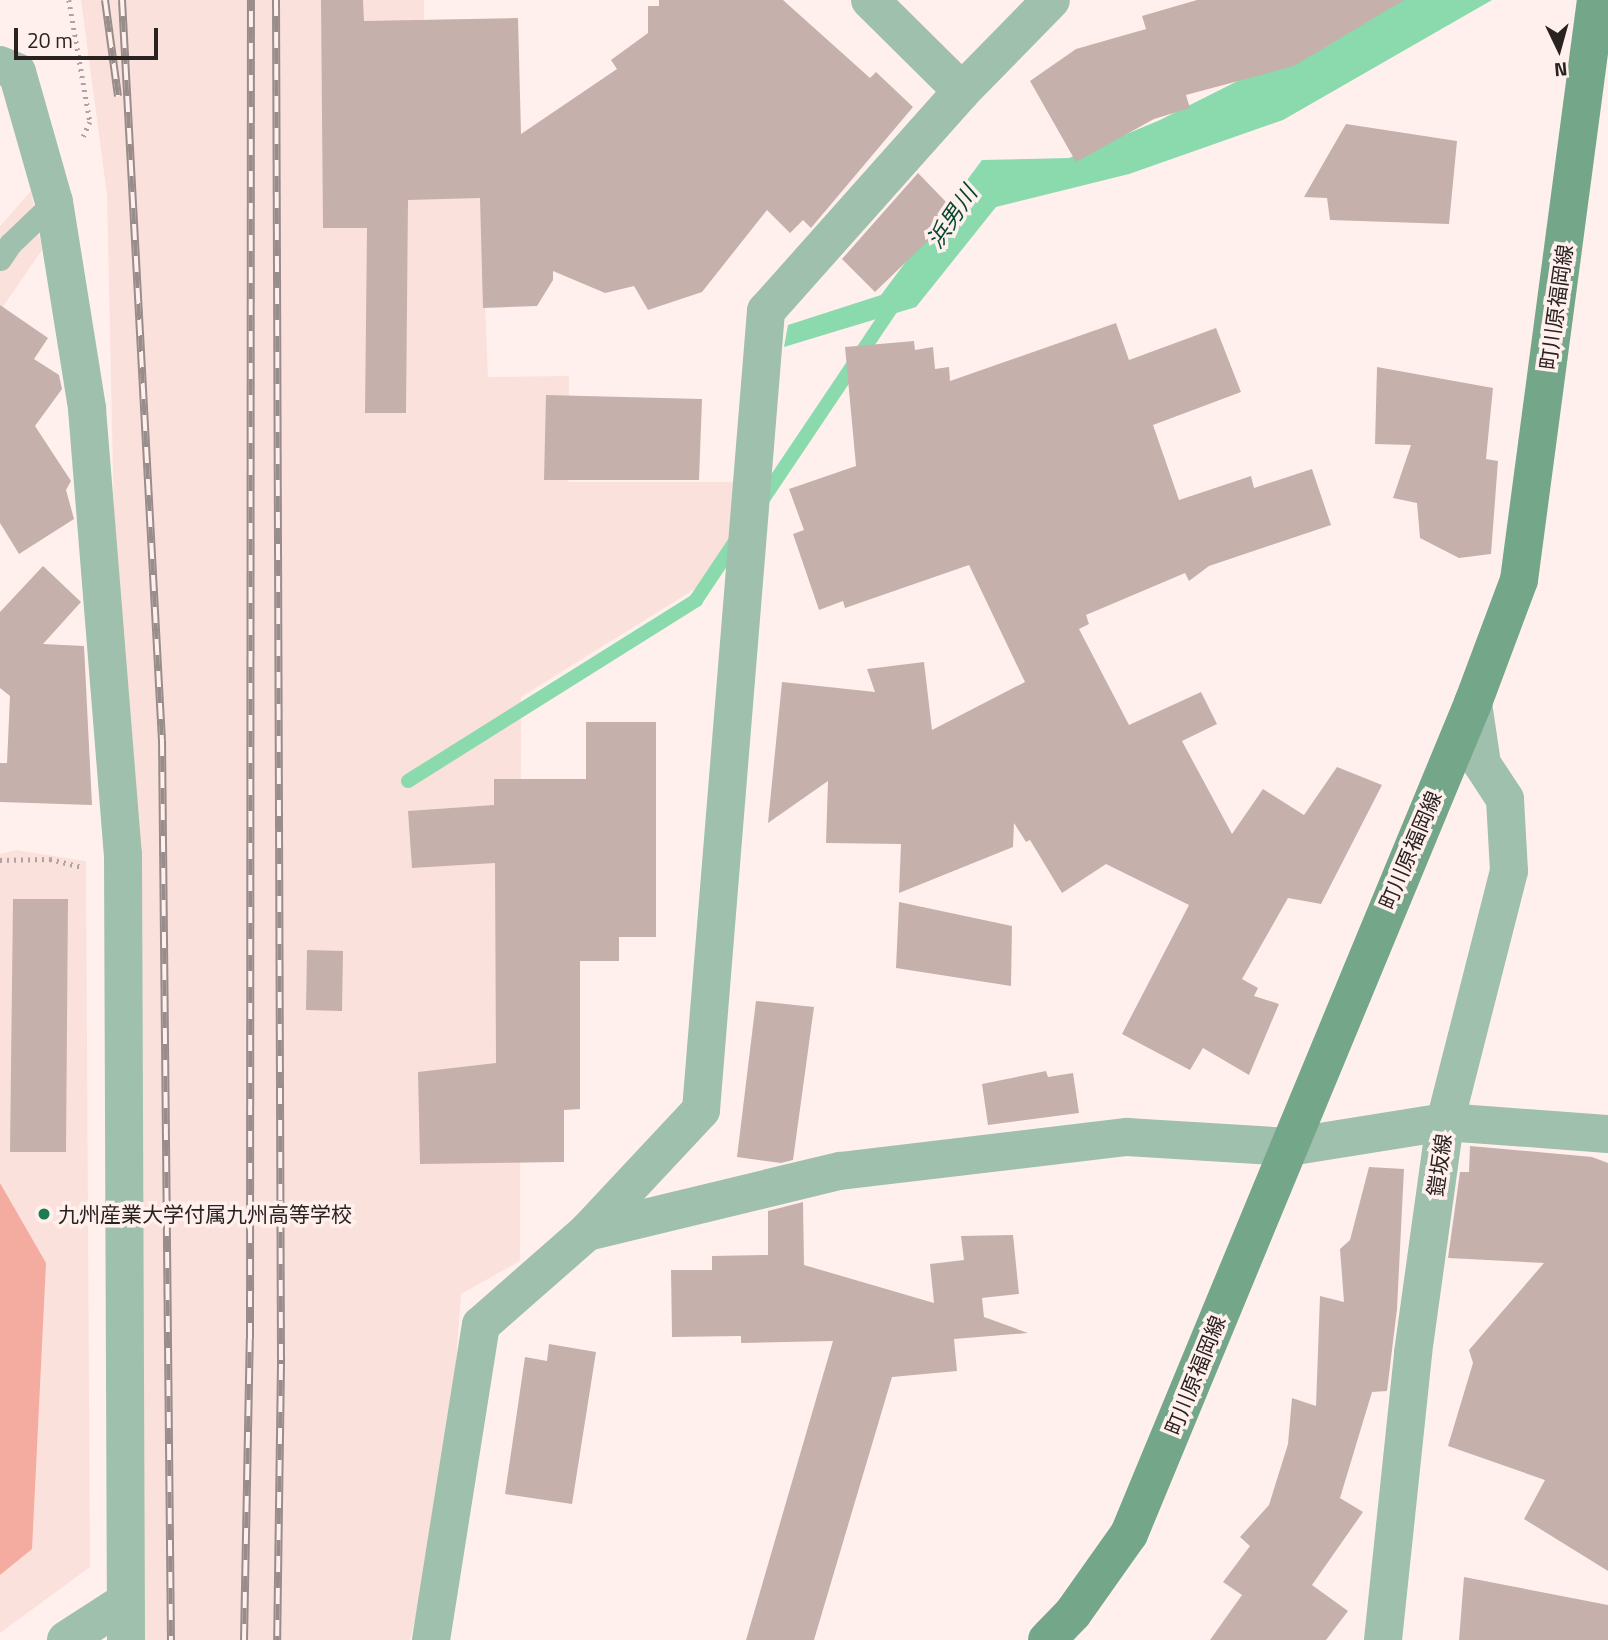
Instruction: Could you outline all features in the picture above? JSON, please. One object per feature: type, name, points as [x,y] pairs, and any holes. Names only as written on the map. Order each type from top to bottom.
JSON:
[{"type":"main road","name":"町川原福岡線","points":[[1047,1640],[1073,1613],[1129,1534],[1472,703],[1519,580],[1599,15]]},
{"type":"street","points":[[870,0],[962,91]]},
{"type":"street","points":[[431,1640],[481,1325],[587,1232],[701,1110],[766,311],[962,91],[1051,0]]},
{"type":"street","points":[[0,65],[17,72],[54,202],[87,409],[122,878],[127,1640]]},
{"type":"street","name":"鎧坂線","points":[[1383,1640],[1413,1353],[1445,1122],[1509,871],[1505,799],[1482,764],[1472,703]]},
{"type":"street","points":[[587,1232],[840,1171],[1127,1137],[1289,1147],[1445,1122],[1608,1134]]},
{"type":"street","points":[[66,1640],[125,1602]]},
{"type":"lane","points":[[0,259],[9,244],[54,202]]},
{"type":"path","points":[[69,0],[90,122]]},
{"type":"path","points":[[0,860],[50,859],[122,878]]},
{"type":"shaded area","points":[[81,0],[424,0],[424,157],[481,199],[488,377],[569,376],[568,482],[751,482],[746,557],[521,697],[520,1261],[461,1294],[447,1487],[410,1640],[138,1640],[107,195]]},
{"type":"shaded area","points":[[31,191],[42,250],[0,311],[0,226]]},
{"type":"shaded area","name":"九州産業大学付属九州高等学校","points":[[16,850],[86,861],[90,1567],[0,1633],[0,854]]},
{"type":"shaded area","points":[[0,1183],[46,1263],[32,1549],[0,1575]]},
{"type":"water","points":[[1399,0],[1492,0],[1283,120],[1129,174],[996,207],[916,307],[784,347],[788,325],[881,295],[982,160],[1069,158],[1160,120]]},
{"type":"building","points":[[321,0],[363,0],[364,21],[518,18],[521,134],[617,69],[611,60],[648,33],[648,6],[659,6],[659,0],[783,0],[870,78],[876,72],[913,107],[811,228],[803,220],[790,233],[767,210],[702,292],[648,310],[634,286],[605,293],[553,271],[553,280],[537,306],[483,308],[480,198],[408,200],[406,413],[365,413],[367,228],[323,228]]},
{"type":"building","points":[[1197,0],[1404,0],[1294,66],[1186,95],[1190,108],[1154,119],[1076,162],[1030,81],[1076,49],[1146,29],[1142,16]]},
{"type":"building","points":[[1346,124],[1457,141],[1449,224],[1330,220],[1327,198],[1304,197]]},
{"type":"building","points":[[918,173],[950,206],[930,232],[934,235],[875,292],[842,259]]},
{"type":"building","points":[[0,305],[48,338],[34,359],[59,375],[62,389],[35,426],[71,481],[66,490],[74,519],[19,554],[0,523]]},
{"type":"building","points":[[1116,323],[1129,360],[1216,328],[1241,392],[1153,425],[1179,500],[1251,476],[1254,488],[1312,469],[1331,525],[1209,566],[1189,581],[1185,573],[1086,615],[1089,624],[1079,629],[1129,725],[1201,692],[1217,724],[1182,741],[1232,834],[1263,789],[1304,815],[1337,767],[1382,785],[1321,904],[1288,898],[1242,979],[1258,988],[1254,996],[1279,1004],[1249,1075],[1203,1048],[1190,1070],[1122,1034],[1189,905],[1106,864],[1062,893],[1030,840],[1026,842],[1014,823],[1013,847],[899,893],[901,844],[826,843],[828,781],[768,823],[782,682],[875,692],[867,669],[924,662],[932,730],[1025,682],[969,565],[845,608],[843,601],[819,610],[793,534],[804,530],[789,489],[856,466],[845,347],[914,341],[915,350],[933,347],[935,369],[949,367],[950,381]]},
{"type":"building","points":[[1377,367],[1493,388],[1486,459],[1498,461],[1491,554],[1459,558],[1420,538],[1417,503],[1393,498],[1411,445],[1375,444]]},
{"type":"building","points":[[546,395],[702,399],[699,480],[544,480]]},
{"type":"building","points":[[43,566],[81,602],[43,644],[84,646],[92,805],[0,802],[0,763],[7,763],[10,696],[0,688],[0,612]]},
{"type":"building","points":[[586,722],[656,722],[656,937],[619,937],[619,961],[580,961],[580,1109],[564,1110],[564,1162],[420,1164],[418,1072],[496,1063],[495,863],[412,868],[408,811],[494,805],[494,779],[586,779]]},
{"type":"building","points":[[13,899],[68,899],[66,1152],[10,1152]]},
{"type":"building","points":[[899,902],[1012,926],[1011,986],[896,968]]},
{"type":"building","points":[[307,950],[343,951],[342,1011],[306,1010]]},
{"type":"building","points":[[756,1001],[814,1007],[793,1160],[781,1163],[737,1157]]},
{"type":"building","points":[[1046,1071],[1048,1077],[1073,1073],[1079,1113],[988,1125],[982,1084]]},
{"type":"building","points":[[1470,1146],[1592,1157],[1608,1163],[1608,1571],[1524,1519],[1545,1480],[1448,1446],[1473,1363],[1469,1350],[1544,1263],[1448,1258],[1460,1172],[1469,1172]]},
{"type":"building","points":[[1369,1167],[1404,1169],[1397,1309],[1387,1391],[1372,1392],[1340,1498],[1363,1512],[1312,1585],[1348,1611],[1326,1640],[1210,1640],[1242,1595],[1223,1582],[1250,1546],[1240,1537],[1269,1505],[1288,1444],[1292,1398],[1316,1406],[1320,1296],[1344,1302],[1340,1249],[1350,1240]]},
{"type":"building","points":[[803,1202],[804,1265],[934,1303],[930,1264],[964,1260],[961,1236],[1013,1235],[1019,1294],[982,1298],[984,1317],[1028,1333],[954,1339],[957,1371],[892,1377],[814,1640],[746,1640],[833,1341],[741,1343],[741,1336],[672,1337],[671,1270],[712,1270],[712,1256],[768,1255],[768,1211]]},
{"type":"building","points":[[549,1344],[596,1352],[572,1504],[505,1494],[525,1357],[547,1361]]},
{"type":"building","points":[[1464,1577],[1608,1605],[1608,1640],[1459,1640]]},
{"type":"waterway","name":"浜男川","points":[[761,502],[896,301]]},
{"type":"waterway","points":[[408,781],[696,600],[736,540]]},
{"type":"railway","points":[[105,0],[118,96]]},
{"type":"railway","points":[[122,0],[162,740],[171,1640]]},
{"type":"railway","points":[[244,1640],[250,1339],[251,0]]},
{"type":"railway","points":[[276,0],[281,1364],[277,1640]]},
{"type":"place","name":"九州産業大学付属九州高等学校","points":[[44,1214]]}]
